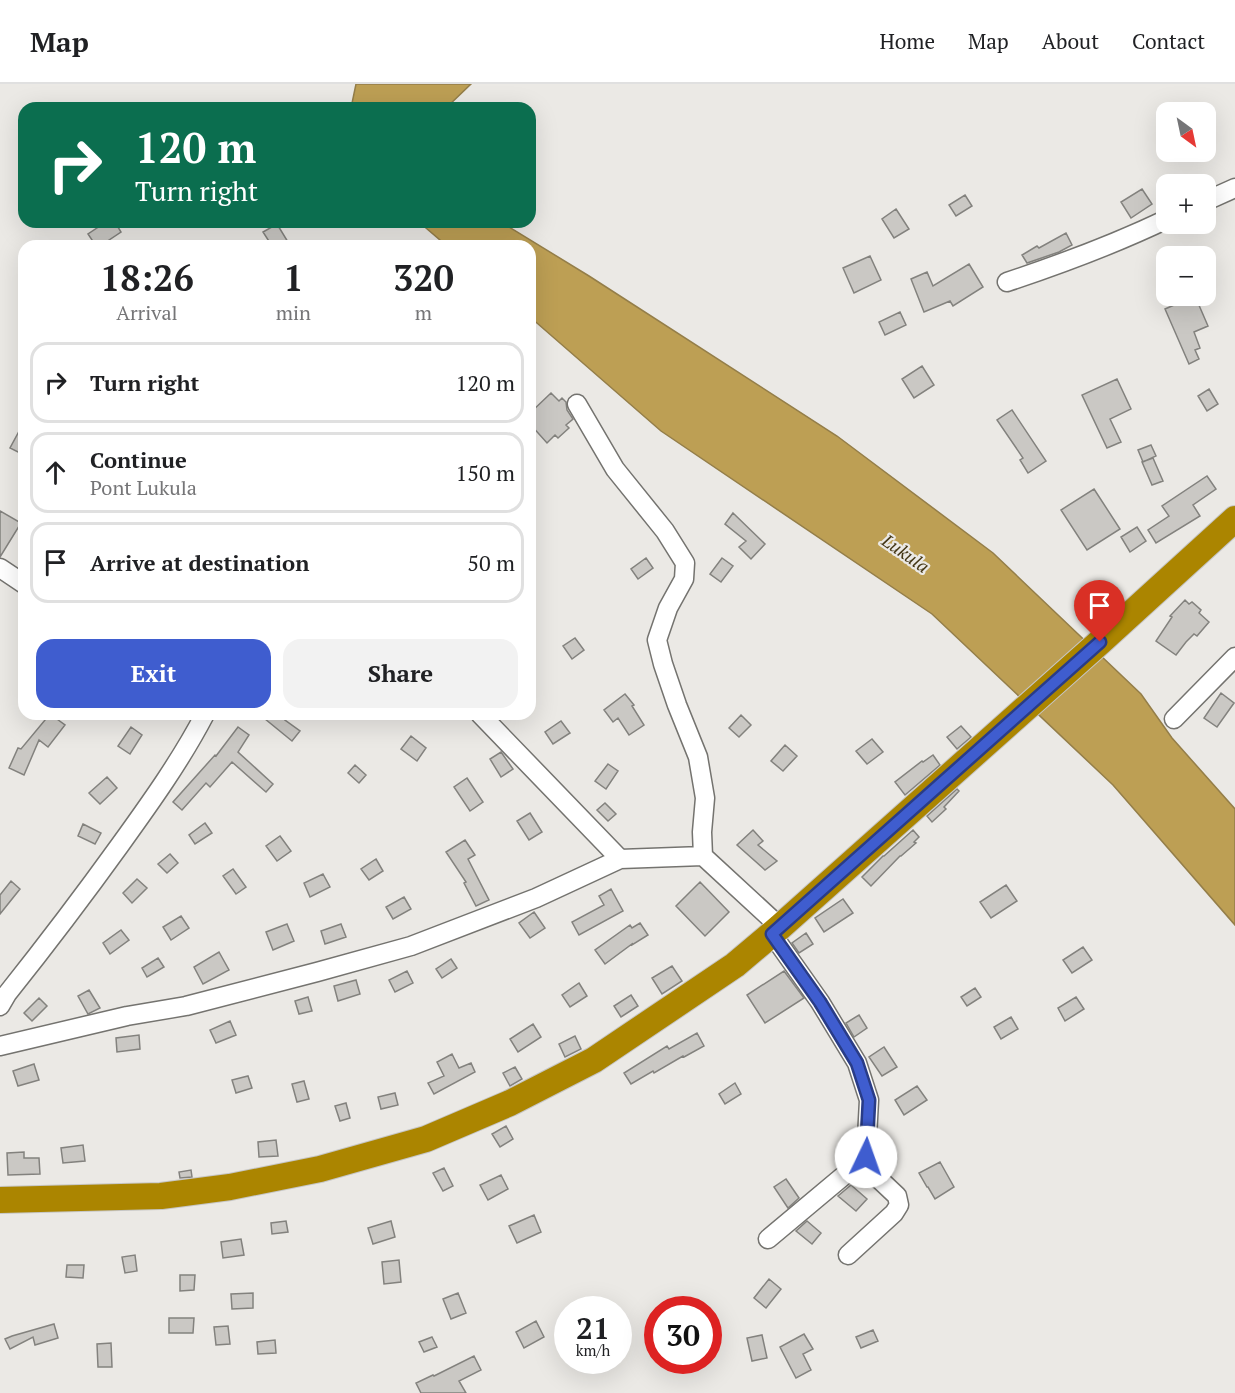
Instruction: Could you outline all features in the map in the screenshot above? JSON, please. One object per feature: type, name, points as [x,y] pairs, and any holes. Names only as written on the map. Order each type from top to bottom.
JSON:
[{"type":"highway","points":[[0,1200],[161,1196],[230,1187],[320,1168],[426,1139],[510,1103],[594,1060],[735,965],[1100,642],[1235,519]]},
{"type":"street","points":[[1216,197],[1235,188]]},
{"type":"street","points":[[1007,282],[1098,250],[1156,224]]},
{"type":"street","points":[[577,404],[615,469],[665,531],[685,563],[684,579],[668,608],[657,640],[677,705],[698,757],[705,798],[702,832],[703,856],[776,930],[857,1063],[869,1100],[866,1157],[879,1179],[897,1196],[899,1205],[894,1213],[848,1255]]},
{"type":"street","points":[[0,567],[18,580]]},
{"type":"street","points":[[1174,719],[1235,657]]},
{"type":"street","points":[[0,1006],[63,924],[163,785],[202,720]]},
{"type":"street","points":[[486,720],[620,859]]},
{"type":"street","points":[[0,1046],[127,1016],[186,1006],[411,946],[536,898],[620,859],[703,856]]},
{"type":"street","points":[[768,1239],[866,1157]]},
{"type":"water","points":[[356,84],[471,84],[452,102],[352,102]]},
{"type":"water","points":[[426,228],[511,228],[530,240],[440,240]]},
{"type":"water","name":"Lukula","points":[[536,243],[837,436],[993,553],[1141,694],[1172,738],[1235,809],[1235,925],[1113,785],[932,614],[661,431],[536,322]]},
{"type":"building","points":[[1142,189],[1152,204],[1131,218],[1121,202]]},
{"type":"building","points":[[965,195],[972,206],[956,216],[949,205]]},
{"type":"building","points":[[896,209],[909,229],[894,238],[882,219]]},
{"type":"building","points":[[97,228],[119,228],[121,232],[109,240],[92,240],[88,234]]},
{"type":"building","points":[[270,228],[279,228],[287,240],[268,240],[263,232]]},
{"type":"building","points":[[1066,233],[1072,245],[1027,263],[1022,255]]},
{"type":"building","points":[[870,256],[881,280],[854,293],[843,268]]},
{"type":"building","points":[[969,264],[983,287],[953,306],[950,301],[924,312],[911,279],[927,272],[933,286]]},
{"type":"building","points":[[1172,306],[1199,306],[1208,326],[1194,332],[1200,348],[1195,350],[1199,359],[1189,364],[1165,309]]},
{"type":"building","points":[[900,312],[906,325],[885,335],[879,322]]},
{"type":"building","points":[[922,366],[934,385],[914,398],[902,379]]},
{"type":"building","points":[[1117,379],[1131,409],[1110,419],[1121,442],[1107,448],[1082,395]]},
{"type":"building","points":[[1209,389],[1218,404],[1207,411],[1198,396]]},
{"type":"building","points":[[551,393],[559,401],[562,398],[573,419],[566,425],[569,428],[558,438],[555,435],[547,443],[536,431],[536,407]]},
{"type":"building","points":[[1012,410],[1046,461],[1028,473],[1020,460],[1023,458],[997,420]]},
{"type":"building","points":[[18,433],[18,452],[10,448]]},
{"type":"building","points":[[1151,445],[1156,456],[1143,462],[1138,450]]},
{"type":"building","points":[[1153,458],[1163,481],[1152,485],[1142,462]]},
{"type":"building","points":[[1207,476],[1216,489],[1193,505],[1200,516],[1156,543],[1148,530],[1169,516],[1162,506]]},
{"type":"building","points":[[1094,489],[1120,529],[1087,550],[1061,510]]},
{"type":"building","points":[[0,511],[18,521],[18,528],[0,557]]},
{"type":"building","points":[[733,513],[765,544],[751,559],[739,547],[746,541],[725,524]]},
{"type":"building","points":[[1137,527],[1146,541],[1130,552],[1121,537]]},
{"type":"building","points":[[646,558],[653,568],[638,579],[631,569]]},
{"type":"building","points":[[722,558],[733,566],[721,582],[710,574]]},
{"type":"building","points":[[1185,600],[1189,604],[1192,602],[1201,610],[1199,613],[1209,622],[1197,636],[1194,634],[1186,642],[1176,655],[1156,641],[1172,617],[1170,616]]},
{"type":"building","points":[[575,638],[584,650],[572,659],[563,646]]},
{"type":"building","points":[[1221,693],[1234,703],[1217,727],[1204,718]]},
{"type":"building","points":[[625,694],[634,705],[632,706],[644,725],[629,735],[618,718],[613,722],[604,710]]},
{"type":"building","points":[[741,715],[751,725],[739,737],[729,728]]},
{"type":"building","points":[[45,720],[58,720],[65,725],[48,747],[39,740],[24,775],[9,768],[18,748],[21,749]]},
{"type":"building","points":[[266,720],[285,720],[300,731],[292,741]]},
{"type":"building","points":[[561,721],[570,733],[553,744],[545,732]]},
{"type":"building","points":[[961,726],[971,737],[957,749],[947,737]]},
{"type":"building","points":[[131,727],[142,735],[130,754],[118,746]]},
{"type":"building","points":[[238,727],[249,735],[238,752],[273,784],[266,792],[232,762],[210,787],[206,783],[182,810],[173,802],[216,756]]},
{"type":"building","points":[[411,736],[426,748],[417,761],[401,749]]},
{"type":"building","points":[[872,739],[883,752],[867,764],[856,751]]},
{"type":"building","points":[[785,745],[797,756],[783,771],[771,761]]},
{"type":"building","points":[[501,752],[513,769],[501,777],[490,759]]},
{"type":"building","points":[[933,755],[940,765],[905,795],[895,782]]},
{"type":"building","points":[[608,764],[618,771],[606,789],[595,781]]},
{"type":"building","points":[[355,765],[366,775],[359,783],[348,773]]},
{"type":"building","points":[[107,777],[117,788],[100,804],[89,793]]},
{"type":"building","points":[[467,778],[483,802],[470,811],[454,787]]},
{"type":"building","points":[[957,789],[959,791],[944,807],[946,809],[932,822],[927,816]]},
{"type":"building","points":[[605,803],[616,814],[608,821],[597,810]]},
{"type":"building","points":[[530,813],[542,832],[529,840],[517,821]]},
{"type":"building","points":[[205,823],[212,833],[195,844],[189,835]]},
{"type":"building","points":[[83,824],[101,833],[95,844],[78,836]]},
{"type":"building","points":[[753,830],[763,841],[758,845],[777,861],[765,870],[737,845]]},
{"type":"building","points":[[913,830],[919,837],[914,842],[916,843],[871,886],[862,877]]},
{"type":"building","points":[[280,836],[291,851],[277,861],[266,846]]},
{"type":"building","points":[[465,840],[475,855],[468,859],[489,900],[476,906],[464,883],[466,882],[446,852]]},
{"type":"building","points":[[170,854],[178,863],[167,873],[158,864]]},
{"type":"building","points":[[376,859],[383,871],[369,880],[361,869]]},
{"type":"building","points":[[233,869],[246,887],[236,894],[223,876]]},
{"type":"building","points":[[323,874],[330,887],[310,897],[304,883]]},
{"type":"building","points":[[137,879],[147,888],[132,903],[123,893]]},
{"type":"building","points":[[11,881],[20,889],[0,914],[0,895]]},
{"type":"building","points":[[700,882],[729,912],[705,936],[676,906]]},
{"type":"building","points":[[1006,885],[1017,901],[991,918],[980,902]]},
{"type":"building","points":[[611,889],[623,911],[579,935],[572,922],[604,905],[599,896]]},
{"type":"building","points":[[404,897],[411,909],[393,919],[386,907]]},
{"type":"building","points":[[843,899],[853,913],[824,932],[815,918]]},
{"type":"building","points":[[534,912],[545,928],[530,938],[519,923]]},
{"type":"building","points":[[181,916],[189,928],[171,940],[163,927]]},
{"type":"building","points":[[640,923],[648,935],[605,964],[595,950],[630,925],[632,928]]},
{"type":"building","points":[[287,924],[294,941],[273,950],[266,932]]},
{"type":"building","points":[[341,924],[346,937],[325,944],[321,931]]},
{"type":"building","points":[[121,930],[129,940],[110,954],[103,943]]},
{"type":"building","points":[[806,933],[813,944],[799,953],[792,943]]},
{"type":"building","points":[[1083,947],[1092,960],[1072,973],[1063,960]]},
{"type":"building","points":[[219,952],[229,970],[203,984],[194,967]]},
{"type":"building","points":[[158,958],[164,967],[147,977],[142,968]]},
{"type":"building","points":[[451,959],[457,968],[442,978],[436,969]]},
{"type":"building","points":[[672,966],[682,981],[662,994],[652,978]]},
{"type":"building","points":[[407,971],[413,983],[395,992],[389,980]]},
{"type":"building","points":[[784,971],[804,998],[765,1023],[747,995]]},
{"type":"building","points":[[356,980],[360,994],[338,1001],[334,986]]},
{"type":"building","points":[[579,983],[587,996],[570,1007],[562,995]]},
{"type":"building","points":[[975,988],[981,997],[967,1006],[961,997]]},
{"type":"building","points":[[89,990],[100,1008],[88,1014],[78,996]]},
{"type":"building","points":[[631,995],[638,1006],[621,1017],[614,1006]]},
{"type":"building","points":[[308,997],[312,1011],[299,1014],[295,1001]]},
{"type":"building","points":[[1076,997],[1084,1009],[1065,1021],[1058,1008]]},
{"type":"building","points":[[39,998],[47,1006],[32,1021],[24,1013]]},
{"type":"building","points":[[859,1015],[867,1028],[854,1037],[846,1023]]},
{"type":"building","points":[[1011,1017],[1018,1029],[1001,1039],[994,1027]]},
{"type":"building","points":[[230,1021],[236,1035],[216,1043],[210,1030]]},
{"type":"building","points":[[533,1024],[541,1037],[518,1052],[510,1039]]},
{"type":"building","points":[[697,1033],[704,1046],[631,1084],[624,1073],[667,1046],[669,1049]]},
{"type":"building","points":[[139,1035],[140,1049],[117,1052],[116,1038]]},
{"type":"building","points":[[575,1036],[581,1049],[565,1057],[559,1044]]},
{"type":"building","points":[[884,1047],[897,1067],[882,1076],[869,1057]]},
{"type":"building","points":[[452,1054],[459,1068],[471,1063],[475,1072],[434,1094],[428,1083],[444,1076],[437,1062]]},
{"type":"building","points":[[34,1064],[39,1080],[18,1086],[13,1071]]},
{"type":"building","points":[[515,1067],[522,1079],[510,1086],[503,1073]]},
{"type":"building","points":[[248,1076],[252,1088],[236,1093],[232,1080]]},
{"type":"building","points":[[304,1081],[309,1099],[297,1102],[292,1084]]},
{"type":"building","points":[[735,1083],[741,1094],[725,1104],[719,1094]]},
{"type":"building","points":[[917,1086],[927,1100],[904,1115],[895,1100]]},
{"type":"building","points":[[395,1093],[398,1105],[381,1109],[378,1097]]},
{"type":"building","points":[[346,1103],[350,1118],[340,1121],[335,1106]]},
{"type":"building","points":[[506,1126],[513,1139],[500,1147],[492,1134]]},
{"type":"building","points":[[276,1140],[278,1156],[259,1157],[258,1142]]},
{"type":"building","points":[[83,1145],[85,1161],[63,1163],[61,1148]]},
{"type":"building","points":[[24,1152],[24,1158],[39,1158],[40,1174],[8,1175],[7,1153]]},
{"type":"building","points":[[940,1162],[954,1187],[935,1199],[919,1173]]},
{"type":"building","points":[[444,1168],[453,1186],[443,1191],[433,1173]]},
{"type":"building","points":[[191,1170],[192,1177],[180,1178],[179,1172]]},
{"type":"building","points":[[501,1175],[508,1189],[488,1200],[480,1185]]},
{"type":"building","points":[[786,1179],[799,1198],[788,1208],[774,1187]]},
{"type":"building","points":[[851,1185],[867,1199],[856,1211],[838,1196]]},
{"type":"building","points":[[534,1215],[541,1232],[517,1243],[509,1226]]},
{"type":"building","points":[[286,1221],[288,1232],[272,1234],[271,1223]]},
{"type":"building","points":[[391,1221],[395,1237],[373,1244],[368,1228]]},
{"type":"building","points":[[807,1221],[821,1233],[812,1244],[796,1231]]},
{"type":"building","points":[[241,1239],[244,1255],[223,1258],[221,1242]]},
{"type":"building","points":[[135,1255],[137,1271],[125,1273],[122,1257]]},
{"type":"building","points":[[399,1260],[401,1282],[384,1284],[382,1262]]},
{"type":"building","points":[[67,1265],[84,1265],[83,1278],[66,1277]]},
{"type":"building","points":[[180,1275],[195,1275],[194,1290],[180,1291]]},
{"type":"building","points":[[769,1279],[781,1289],[766,1308],[754,1298]]},
{"type":"building","points":[[253,1293],[253,1308],[232,1309],[231,1294]]},
{"type":"building","points":[[458,1293],[466,1313],[451,1319],[443,1299]]},
{"type":"building","points":[[169,1318],[194,1318],[193,1333],[169,1333]]},
{"type":"building","points":[[536,1321],[544,1337],[524,1348],[516,1332]]},
{"type":"building","points":[[54,1324],[58,1338],[35,1345],[33,1337],[10,1349],[5,1339],[12,1336]]},
{"type":"building","points":[[228,1326],[230,1344],[216,1345],[214,1327]]},
{"type":"building","points":[[873,1330],[878,1341],[861,1348],[856,1337]]},
{"type":"building","points":[[804,1334],[813,1349],[803,1354],[811,1370],[796,1378],[780,1347]]},
{"type":"building","points":[[762,1335],[767,1358],[752,1361],[747,1338]]},
{"type":"building","points":[[432,1337],[437,1347],[424,1352],[419,1342]]},
{"type":"building","points":[[275,1340],[276,1353],[258,1354],[257,1342]]},
{"type":"building","points":[[111,1343],[112,1367],[98,1367],[97,1344]]},
{"type":"building","points":[[474,1356],[481,1370],[459,1381],[466,1393],[421,1393],[416,1383]]},
{"type":"route","points":[[866,1157],[869,1100],[857,1063],[820,1002],[772,934],[1100,642]]}]
